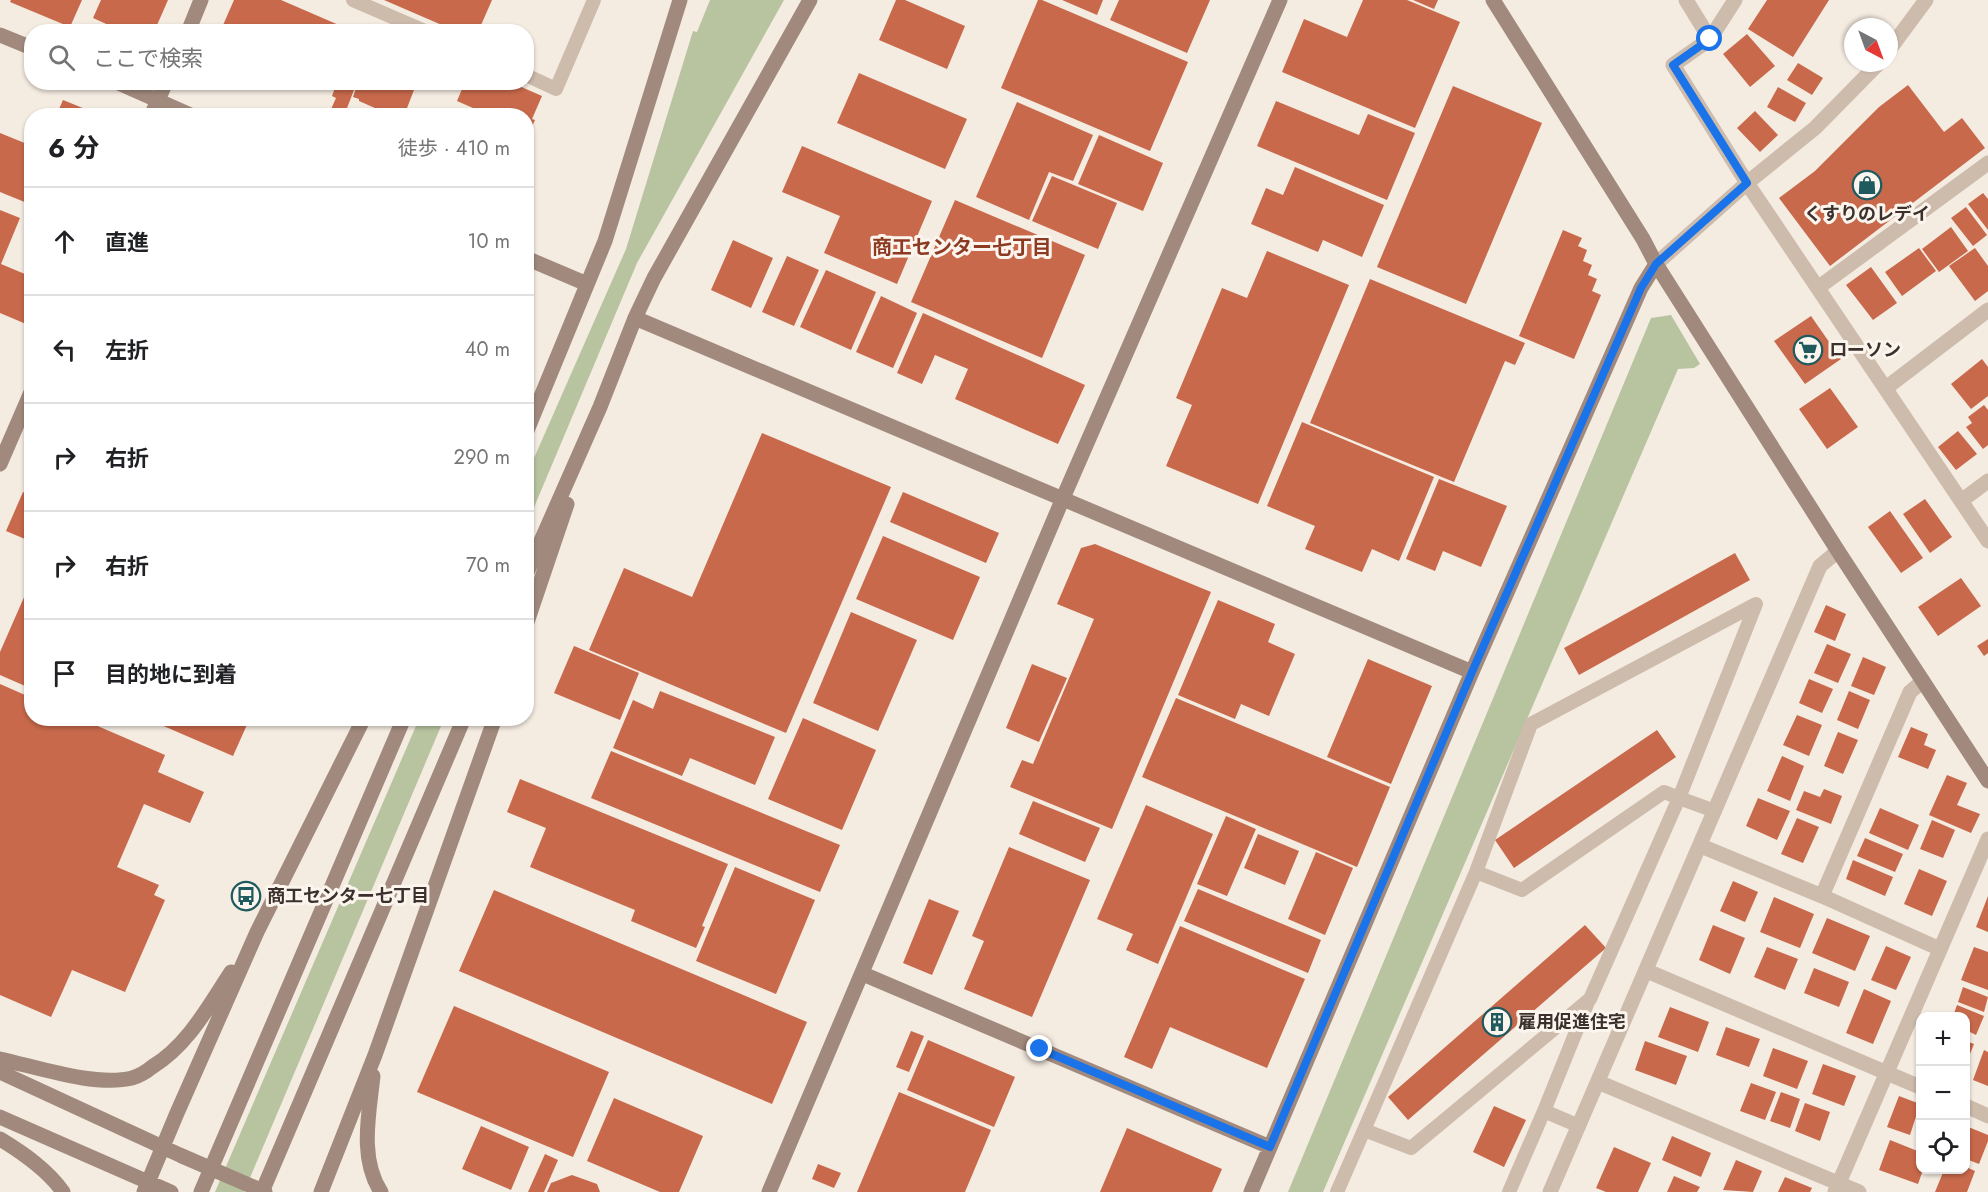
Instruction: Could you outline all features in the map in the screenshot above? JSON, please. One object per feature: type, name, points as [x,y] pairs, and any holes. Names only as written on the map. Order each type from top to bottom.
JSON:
[{"type":"street","points":[[191,24],[201,0]]},
{"type":"street","points":[[534,416],[604,242],[680,0]]},
{"type":"street","points":[[657,75],[691,0]]},
{"type":"street","points":[[534,557],[654,278],[810,0]]},
{"type":"street","points":[[769,1192],[1063,498],[1280,0]]},
{"type":"street","points":[[1493,0],[1636,228],[1656,264],[1838,551],[1988,781]]},
{"type":"street","points":[[1686,0],[1710,39]]},
{"type":"street","points":[[1736,0],[1710,39],[1673,65],[1747,183],[1988,541]]},
{"type":"street","points":[[1898,39],[1926,0]]},
{"type":"street","points":[[0,35],[24,45]]},
{"type":"street","points":[[1251,1192],[1472,672],[1641,288],[1656,264],[1747,183],[1815,128],[1870,72]]},
{"type":"street","points":[[135,90],[176,108]]},
{"type":"street","points":[[154,108],[162,90]]},
{"type":"street","points":[[1819,287],[1988,163]]},
{"type":"street","points":[[534,261],[587,284]]},
{"type":"street","points":[[1886,388],[1988,310]]},
{"type":"street","points":[[635,318],[1472,672]]},
{"type":"street","points":[[534,413],[540,403]]},
{"type":"street","points":[[534,601],[600,407]]},
{"type":"street","points":[[0,464],[24,411]]},
{"type":"street","points":[[1961,501],[1988,481]]},
{"type":"street","points":[[1550,1192],[1820,566],[1838,551]]},
{"type":"street","points":[[1822,896],[1910,692],[1923,681]]},
{"type":"street","points":[[147,1187],[257,932],[360,726]]},
{"type":"street","points":[[201,1192],[401,726]]},
{"type":"street","points":[[0,1072],[263,1192],[461,726]]},
{"type":"street","points":[[321,1192],[375,1055],[492,726]]},
{"type":"street","points":[[1837,1188],[1988,838]]},
{"type":"street","points":[[1701,846],[1822,896],[1940,949]]},
{"type":"street","points":[[0,1059],[93,1079],[129,1079],[138,1076],[158,1064],[185,1041],[257,932]]},
{"type":"street","points":[[1647,971],[1916,1085]]},
{"type":"street","points":[[863,974],[1270,1147]]},
{"type":"street","points":[[375,1055],[367,1148],[374,1181],[381,1192]]},
{"type":"street","points":[[1598,1082],[1837,1188],[1859,1192]]},
{"type":"street","points":[[1970,1108],[1988,1116]]},
{"type":"street","points":[[0,1117],[147,1187],[169,1191]]},
{"type":"street","points":[[0,1139],[25,1154],[63,1192]]},
{"type":"lane","points":[[353,0],[408,24]]},
{"type":"lane","points":[[534,79],[556,89],[594,0]]},
{"type":"lane","points":[[1337,1192],[1476,872],[1531,724],[1756,604],[1679,798],[1590,999],[1509,1192]]},
{"type":"lane","points":[[1476,872],[1522,890],[1664,792],[1715,811]]},
{"type":"lane","points":[[1364,1130],[1411,1148],[1590,999]]},
{"type":"lane","points":[[1544,1111],[1579,1125]]},
{"type":"green space","points":[[710,0],[784,0],[637,263],[534,507],[534,458],[626,249],[693,31],[697,32]]},
{"type":"green space","points":[[1671,315],[1700,364],[1694,368],[1678,369],[1323,1192],[1288,1192],[1651,318]]},
{"type":"green space","points":[[416,726],[441,726],[244,1192],[215,1192]]},
{"type":"building","points":[[11,0],[82,0],[71,24],[63,24],[10,2]]},
{"type":"building","points":[[101,0],[168,0],[158,24],[106,24],[93,18]]},
{"type":"building","points":[[234,0],[281,0],[336,24],[224,24]]},
{"type":"building","points":[[384,0],[492,0],[482,24],[440,24]]},
{"type":"building","points":[[896,0],[905,0],[965,26],[947,69],[879,40]]},
{"type":"building","points":[[1038,0],[1188,62],[1150,151],[1001,88]]},
{"type":"building","points":[[1062,0],[1103,0],[1097,15]]},
{"type":"building","points":[[1119,0],[1210,0],[1187,53],[1110,20]]},
{"type":"building","points":[[1363,0],[1407,0],[1460,22],[1415,128],[1282,72],[1304,19],[1347,37]]},
{"type":"building","points":[[1413,0],[1438,0],[1434,9]]},
{"type":"building","points":[[1767,0],[1829,0],[1793,57],[1748,29]]},
{"type":"building","points":[[1747,34],[1775,66],[1750,87],[1723,54]]},
{"type":"building","points":[[1798,63],[1823,78],[1812,95],[1787,80]]},
{"type":"building","points":[[859,73],[967,119],[945,169],[837,123]]},
{"type":"building","name":"くすりのレデイ","points":[[1908,85],[1944,132],[1962,118],[1985,148],[1830,266],[1779,198],[1815,171],[1879,107]]},
{"type":"building","points":[[1453,86],[1542,123],[1466,304],[1377,267]]},
{"type":"building","points":[[1778,87],[1806,103],[1795,122],[1767,107]]},
{"type":"building","points":[[334,90],[354,90],[347,108],[332,108],[336,98],[332,96]]},
{"type":"building","points":[[355,90],[414,90],[407,108],[375,108],[353,97]]},
{"type":"building","points":[[462,90],[528,90],[542,96],[534,114],[534,108],[473,108],[457,101]]},
{"type":"building","points":[[63,100],[83,108],[60,108]]},
{"type":"building","points":[[1276,101],[1359,135],[1368,114],[1415,133],[1387,200],[1257,146]]},
{"type":"building","points":[[1017,102],[1093,135],[1073,181],[1049,172],[1029,220],[976,197]]},
{"type":"building","points":[[1755,111],[1778,135],[1760,152],[1737,128]]},
{"type":"building","points":[[0,133],[24,143],[24,202],[0,192]]},
{"type":"building","points":[[1099,135],[1163,163],[1143,211],[1078,184]]},
{"type":"building","points":[[802,146],[932,201],[897,284],[824,253],[840,216],[782,192]]},
{"type":"building","points":[[1295,167],[1384,205],[1362,257],[1323,240],[1318,252],[1251,224],[1266,188],[1283,195]]},
{"type":"building","points":[[1052,176],[1117,203],[1098,249],[1032,221]]},
{"type":"building","points":[[1983,193],[1988,199],[1988,230],[1968,204]]},
{"type":"building","points":[[955,200],[1085,255],[1042,358],[911,302]]},
{"type":"building","points":[[1966,207],[1987,235],[1973,246],[1951,218]]},
{"type":"building","points":[[0,210],[20,218],[1,264],[24,274],[24,323],[0,313]]},
{"type":"building","points":[[1951,227],[1968,251],[1939,272],[1922,249]]},
{"type":"building","points":[[1563,230],[1582,238],[1578,246],[1587,250],[1583,261],[1592,265],[1588,275],[1597,279],[1592,291],[1601,295],[1574,359],[1519,336]]},
{"type":"building","points":[[733,240],[773,258],[751,308],[711,290]]},
{"type":"building","points":[[1919,248],[1936,271],[1902,296],[1885,272]]},
{"type":"building","points":[[1975,248],[1988,266],[1988,291],[1975,301],[1949,266]]},
{"type":"building","points":[[1267,251],[1349,285],[1258,504],[1166,466],[1192,405],[1176,398],[1222,288],[1247,298]]},
{"type":"building","points":[[787,256],[819,270],[794,326],[762,312]]},
{"type":"building","points":[[1871,267],[1897,303],[1873,320],[1846,285]]},
{"type":"building","points":[[826,270],[876,292],[851,350],[800,327]]},
{"type":"building","points":[[1370,279],[1525,343],[1515,365],[1505,361],[1454,482],[1310,423]]},
{"type":"building","points":[[881,296],[917,313],[893,368],[856,352]]},
{"type":"building","points":[[923,313],[1085,385],[1058,444],[955,399],[968,369],[935,355],[922,384],[897,373]]},
{"type":"building","name":"ローソン","points":[[1811,316],[1841,359],[1805,384],[1774,341]]},
{"type":"building","points":[[1982,359],[1988,367],[1988,396],[1971,409],[1951,384]]},
{"type":"building","points":[[1830,388],[1858,427],[1827,449],[1799,409]]},
{"type":"building","points":[[1984,405],[1988,410],[1988,445],[1983,449],[1966,427],[1972,423],[1968,417]]},
{"type":"building","points":[[1302,422],[1434,477],[1399,561],[1372,549],[1362,572],[1305,549],[1315,526],[1267,506]]},
{"type":"building","points":[[1958,431],[1977,454],[1956,470],[1938,447]]},
{"type":"building","points":[[762,433],[891,487],[786,733],[589,650],[624,568],[692,597]]},
{"type":"building","points":[[1439,479],[1507,506],[1481,567],[1443,551],[1435,571],[1406,559]]},
{"type":"building","points":[[23,492],[24,492],[24,539],[6,531]]},
{"type":"building","points":[[903,492],[999,533],[986,563],[890,522]]},
{"type":"building","points":[[1925,499],[1952,537],[1930,553],[1903,514]]},
{"type":"building","points":[[1890,511],[1923,558],[1901,573],[1868,527]]},
{"type":"building","points":[[883,536],[980,577],[953,640],[856,599]]},
{"type":"building","points":[[1095,544],[1211,592],[1112,829],[1010,787],[1022,760],[1033,764],[1094,619],[1057,604],[1081,548]]},
{"type":"building","points":[[1735,553],[1750,580],[1579,675],[1564,648]]},
{"type":"building","points":[[1961,578],[1981,606],[1938,636],[1918,607]]},
{"type":"building","points":[[24,597],[24,686],[0,675],[0,652]]},
{"type":"building","points":[[1218,600],[1275,624],[1268,642],[1295,654],[1269,716],[1241,704],[1235,719],[1178,695]]},
{"type":"building","points":[[1826,605],[1846,614],[1835,641],[1814,632]]},
{"type":"building","points":[[851,612],[917,640],[878,731],[813,703]]},
{"type":"building","points":[[1988,639],[1988,653],[1984,656],[1977,646]]},
{"type":"building","points":[[1827,644],[1851,654],[1838,683],[1814,673]]},
{"type":"building","points":[[574,646],[639,673],[620,720],[554,693]]},
{"type":"building","points":[[1863,657],[1886,667],[1874,695],[1851,686]]},
{"type":"building","points":[[1368,659],[1432,686],[1391,784],[1327,757]]},
{"type":"building","points":[[1032,664],[1067,678],[1039,742],[1006,728]]},
{"type":"building","points":[[1809,679],[1833,689],[1822,713],[1799,703]]},
{"type":"building","points":[[0,684],[24,694],[24,726],[98,726],[165,755],[158,772],[204,792],[190,823],[144,804],[117,867],[159,885],[154,895],[165,900],[125,992],[72,970],[51,1017],[0,995]]},
{"type":"building","points":[[660,691],[775,737],[755,785],[690,758],[682,776],[613,748],[633,700],[653,709]]},
{"type":"building","points":[[1849,691],[1870,700],[1858,729],[1837,720]]},
{"type":"building","points":[[1176,698],[1390,787],[1357,867],[1142,777]]},
{"type":"building","points":[[1797,715],[1822,725],[1809,756],[1783,745]]},
{"type":"building","points":[[803,718],[876,750],[842,830],[768,799]]},
{"type":"building","points":[[164,726],[246,726],[233,756]]},
{"type":"building","points":[[1911,727],[1928,734],[1924,745],[1936,750],[1928,769],[1898,757]]},
{"type":"building","points":[[1657,730],[1676,757],[1514,868],[1495,840]]},
{"type":"building","points":[[1838,732],[1858,740],[1843,774],[1824,766]]},
{"type":"building","points":[[611,751],[840,845],[820,892],[591,798]]},
{"type":"building","points":[[1782,756],[1804,766],[1790,801],[1767,791]]},
{"type":"building","points":[[1947,775],[1967,783],[1957,805],[1980,814],[1971,833],[1929,815]]},
{"type":"building","points":[[520,779],[728,864],[702,926],[705,927],[696,948],[631,921],[635,910],[530,867],[546,828],[507,812]]},
{"type":"building","points":[[1824,789],[1842,796],[1831,824],[1796,810],[1804,791],[1820,797]]},
{"type":"building","points":[[1758,798],[1790,811],[1777,840],[1746,826]]},
{"type":"building","points":[[1033,801],[1100,828],[1085,862],[1019,834]]},
{"type":"building","points":[[1146,805],[1213,834],[1158,964],[1126,950],[1133,934],[1097,919]]},
{"type":"building","points":[[1880,808],[1919,825],[1908,850],[1869,833]]},
{"type":"building","points":[[1226,816],[1256,829],[1227,896],[1197,884]]},
{"type":"building","points":[[1797,818],[1819,827],[1803,863],[1781,854]]},
{"type":"building","points":[[1932,820],[1955,830],[1943,858],[1920,849]]},
{"type":"building","points":[[1258,834],[1299,851],[1285,885],[1244,868]]},
{"type":"building","points":[[1865,838],[1903,854],[1895,872],[1857,856]]},
{"type":"building","points":[[1009,847],[1090,880],[1032,1017],[964,989],[984,941],[972,936]]},
{"type":"building","points":[[1316,852],[1353,868],[1325,935],[1288,919]]},
{"type":"building","points":[[1853,860],[1893,877],[1885,896],[1846,879]]},
{"type":"building","points":[[735,867],[815,900],[776,994],[696,961]]},
{"type":"building","points":[[1919,869],[1947,881],[1932,916],[1904,904]]},
{"type":"building","points":[[1733,881],[1758,892],[1745,922],[1720,911]]},
{"type":"building","points":[[1198,889],[1321,940],[1308,973],[1184,921]]},
{"type":"building","points":[[494,890],[807,1022],[772,1104],[459,971]]},
{"type":"building","points":[[1988,896],[1988,932],[1976,927]]},
{"type":"building","points":[[1774,897],[1814,914],[1800,948],[1760,932]]},
{"type":"building","points":[[929,899],[959,911],[932,975],[903,963]]},
{"type":"building","points":[[1827,918],[1870,936],[1855,971],[1812,953]]},
{"type":"building","name":"雇用促進住宅","points":[[1585,925],[1606,948],[1408,1120],[1388,1097]]},
{"type":"building","points":[[1713,925],[1745,938],[1730,974],[1699,960]]},
{"type":"building","points":[[1180,926],[1305,979],[1267,1068],[1170,1027],[1152,1069],[1124,1057]]},
{"type":"building","points":[[1886,946],[1911,957],[1896,990],[1871,980]]},
{"type":"building","points":[[1767,947],[1798,959],[1785,990],[1754,977]]},
{"type":"building","points":[[1974,947],[1988,952],[1988,990],[1961,980]]},
{"type":"building","points":[[1814,968],[1849,982],[1839,1007],[1804,993]]},
{"type":"building","points":[[1963,987],[1988,997],[1984,1012],[1958,1002]]},
{"type":"building","points":[[1864,989],[1891,1001],[1873,1044],[1846,1033]]},
{"type":"building","points":[[1957,1005],[1984,1016],[1976,1035],[1970,1032],[1970,1012],[1954,1012]]},
{"type":"building","points":[[454,1006],[609,1072],[573,1157],[417,1092]]},
{"type":"building","points":[[1670,1007],[1709,1022],[1698,1052],[1658,1037]]},
{"type":"building","points":[[1726,1027],[1760,1039],[1749,1067],[1716,1055]]},
{"type":"building","points":[[911,1031],[924,1036],[909,1072],[896,1067]]},
{"type":"building","points":[[928,1040],[1015,1077],[994,1127],[907,1090]]},
{"type":"building","points":[[1645,1041],[1687,1056],[1676,1085],[1635,1070]]},
{"type":"building","points":[[1970,1042],[1974,1044],[1970,1054]]},
{"type":"building","points":[[1773,1048],[1808,1061],[1797,1089],[1763,1076]]},
{"type":"building","points":[[1984,1050],[1988,1052],[1988,1086],[1973,1080]]},
{"type":"building","points":[[1823,1064],[1856,1076],[1844,1106],[1812,1094]]},
{"type":"building","points":[[1751,1083],[1776,1092],[1765,1120],[1740,1111]]},
{"type":"building","points":[[899,1092],[991,1130],[965,1192],[857,1192]]},
{"type":"building","points":[[1781,1092],[1800,1099],[1790,1128],[1770,1121]]},
{"type":"building","points":[[1899,1096],[1916,1102],[1916,1116],[1910,1135],[1887,1127]]},
{"type":"building","points":[[614,1098],[703,1136],[679,1192],[660,1192],[587,1161]]},
{"type":"building","points":[[1805,1103],[1830,1112],[1820,1141],[1795,1131]]},
{"type":"building","points":[[1494,1106],[1526,1120],[1504,1167],[1473,1152]]},
{"type":"building","points":[[481,1126],[529,1147],[511,1190],[462,1169]]},
{"type":"building","points":[[1127,1128],[1222,1169],[1212,1192],[1100,1192]]},
{"type":"building","points":[[1970,1128],[1988,1135],[1979,1164],[1970,1161]]},
{"type":"building","points":[[1672,1136],[1711,1153],[1701,1177],[1662,1160]]},
{"type":"building","points":[[1890,1140],[1916,1150],[1916,1174],[1922,1174],[1918,1184],[1879,1170]]},
{"type":"building","points":[[1614,1147],[1651,1163],[1638,1192],[1606,1192],[1596,1188]]},
{"type":"building","points":[[545,1154],[558,1160],[544,1192],[528,1192]]},
{"type":"building","points":[[1736,1160],[1762,1171],[1753,1192],[1723,1190]]},
{"type":"building","points":[[818,1164],[841,1173],[834,1188],[812,1179]]},
{"type":"building","points":[[1970,1169],[1975,1171],[1967,1192],[1935,1192],[1942,1174],[1970,1174]]},
{"type":"building","points":[[572,1175],[597,1184],[600,1192],[547,1192],[551,1183]]},
{"type":"building","points":[[1674,1176],[1700,1187],[1697,1192],[1667,1192]]},
{"type":"building","points":[[1785,1177],[1812,1188],[1810,1192],[1778,1192]]},
{"type":"place","name":"くすりのレデイ","points":[[1867,185]]},
{"type":"place","name":"ローソン","points":[[1808,350]]},
{"type":"place","name":"商工センター七丁目","points":[[246,896]]},
{"type":"place","name":"雇用促進住宅","points":[[1497,1022]]},
{"type":"district","name":"商工センター七丁目","points":[[962,247]]},
{"type":"route","points":[[1040,1049],[1270,1147],[1472,672],[1641,288],[1656,264],[1747,183],[1673,65],[1710,39]]}]
